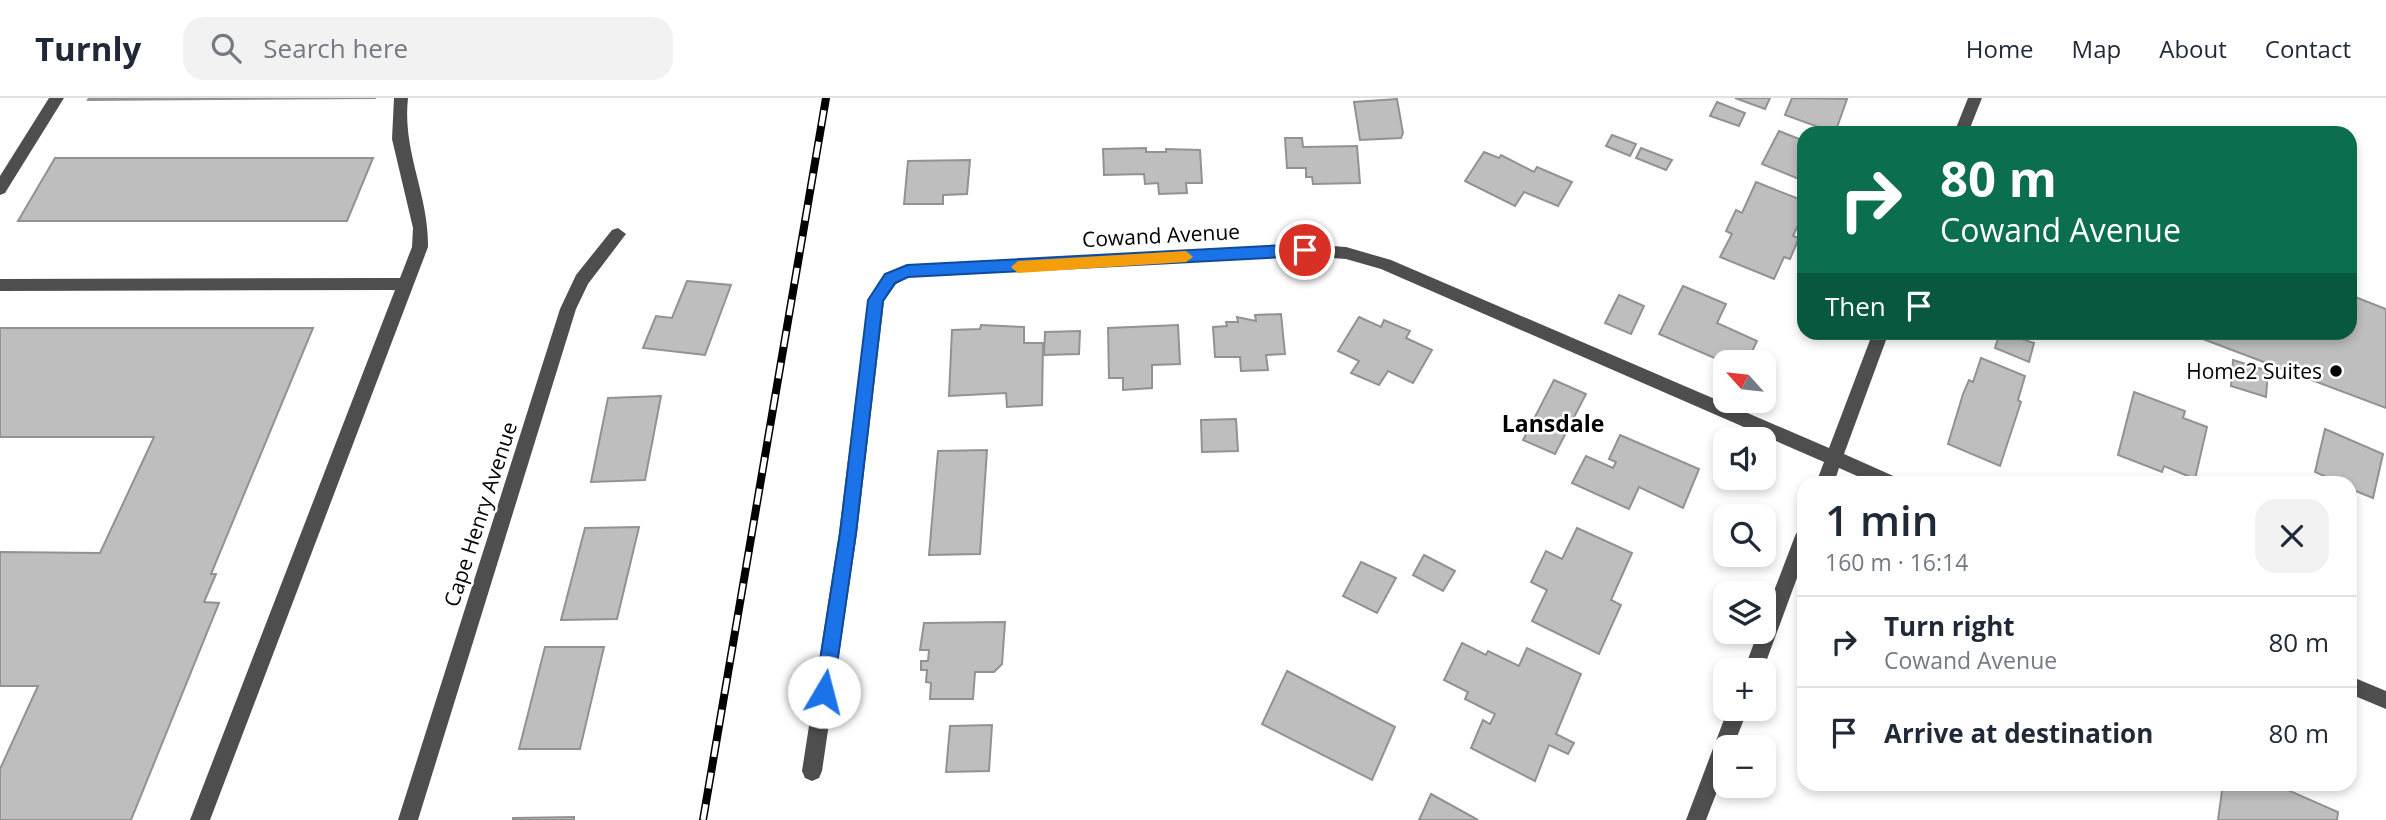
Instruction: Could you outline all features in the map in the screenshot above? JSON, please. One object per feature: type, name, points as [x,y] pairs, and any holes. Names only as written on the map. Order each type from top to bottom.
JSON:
[{"type":"street","points":[[0,189],[57,98]]},
{"type":"street","points":[[200,820],[420,247],[423,224],[400,154],[396,127],[401,98]]},
{"type":"street","points":[[1964,126],[1975,98]]},
{"type":"street","name":"Cape Henry Avenue","points":[[408,820],[568,309],[582,280],[618,233]]},
{"type":"street","name":"Cowand Avenue","points":[[812,771],[848,533],[876,300],[890,279],[907,271],[1305,250],[1346,253],[1385,264],[1876,476]]},
{"type":"street","points":[[0,285],[405,284]]},
{"type":"street","points":[[1828,476],[1878,340]]},
{"type":"street","points":[[1758,658],[1797,555]]},
{"type":"street","points":[[2357,688],[2386,700]]},
{"type":"street","points":[[1696,820],[1733,721]]},
{"type":"building","points":[[89,98],[376,98],[88,100]]},
{"type":"building","points":[[1735,98],[1770,98],[1765,109]]},
{"type":"building","points":[[1792,98],[1847,99],[1837,126],[1816,126],[1785,115]]},
{"type":"building","points":[[1397,99],[1403,133],[1401,138],[1360,140],[1354,102]]},
{"type":"building","points":[[1717,102],[1745,113],[1739,126],[1710,116]]},
{"type":"building","points":[[1779,131],[1797,138],[1797,178],[1762,164]]},
{"type":"building","points":[[1612,135],[1636,144],[1630,156],[1606,146]]},
{"type":"building","points":[[1285,138],[1302,138],[1303,147],[1357,146],[1360,183],[1313,184],[1312,177],[1306,177],[1306,168],[1287,168]]},
{"type":"building","points":[[1146,148],[1146,152],[1166,152],[1166,149],[1200,150],[1202,183],[1186,183],[1187,193],[1159,194],[1158,183],[1145,184],[1144,174],[1104,175],[1103,149]]},
{"type":"building","points":[[1641,148],[1672,160],[1666,170],[1636,158]]},
{"type":"building","points":[[1484,152],[1499,158],[1501,155],[1534,172],[1537,167],[1572,182],[1558,206],[1524,192],[1515,206],[1465,181]]},
{"type":"building","points":[[55,158],[373,158],[347,221],[18,221]]},
{"type":"building","points":[[970,160],[967,194],[943,195],[943,204],[904,204],[908,161]]},
{"type":"building","points":[[1756,182],[1797,198],[1797,227],[1793,236],[1797,237],[1797,243],[1790,259],[1784,257],[1774,279],[1720,257],[1732,234],[1726,231],[1736,210],[1742,213]]},
{"type":"building","points":[[687,281],[731,285],[705,355],[643,348],[656,316],[672,318]]},
{"type":"building","points":[[1683,286],[1726,304],[1717,323],[1757,341],[1753,350],[1713,350],[1713,357],[1659,334]]},
{"type":"building","points":[[1619,295],[1644,306],[1631,334],[1605,323]]},
{"type":"building","name":"Home2 Suites","points":[[2357,298],[2386,309],[2386,408],[2206,340],[2357,340]]},
{"type":"building","points":[[1281,314],[1285,354],[1266,355],[1268,370],[1241,371],[1240,357],[1215,357],[1213,327],[1227,326],[1226,322],[1238,322],[1237,317],[1256,321],[1255,315]]},
{"type":"building","points":[[1359,317],[1381,327],[1384,320],[1410,331],[1406,338],[1432,350],[1413,383],[1388,371],[1379,385],[1351,373],[1359,361],[1338,351]]},
{"type":"building","points":[[981,325],[1024,327],[1024,343],[1043,343],[1042,405],[1007,407],[1006,393],[949,396],[952,330],[980,329]]},
{"type":"building","points":[[1178,325],[1180,364],[1152,365],[1152,388],[1123,390],[1123,378],[1109,378],[1108,328]]},
{"type":"building","points":[[0,328],[313,328],[211,574],[216,574],[204,602],[219,603],[131,820],[0,820],[0,769],[38,686],[0,686],[0,552],[100,553],[154,437],[0,437]]},
{"type":"building","points":[[1080,331],[1079,354],[1044,355],[1045,332]]},
{"type":"building","points":[[1998,340],[2025,340],[2034,343],[2029,362],[1995,348]]},
{"type":"building","points":[[1981,358],[2025,376],[2018,400],[2021,402],[2000,466],[1948,444],[1963,394],[1969,380],[1973,382]]},
{"type":"building","points":[[2233,360],[2268,371],[2266,397],[2231,386]]},
{"type":"building","points":[[1554,380],[1586,394],[1555,454],[1523,440]]},
{"type":"building","points":[[2134,392],[2185,411],[2183,418],[2207,427],[2196,476],[2188,476],[2164,466],[2162,472],[2118,455]]},
{"type":"building","points":[[661,396],[645,480],[591,482],[608,398]]},
{"type":"building","points":[[1236,419],[1238,451],[1202,452],[1201,420]]},
{"type":"building","points":[[2325,429],[2383,454],[2373,498],[2357,491],[2357,476],[2324,476],[2315,472]]},
{"type":"building","points":[[1620,435],[1699,469],[1683,508],[1639,487],[1629,509],[1572,483],[1586,456],[1613,468],[1616,462],[1609,459]]},
{"type":"building","points":[[987,450],[980,554],[929,555],[938,451]]},
{"type":"building","points":[[639,527],[617,619],[561,620],[585,528]]},
{"type":"building","points":[[1577,528],[1632,553],[1611,600],[1621,605],[1599,654],[1532,621],[1547,590],[1531,582],[1546,551],[1562,559]]},
{"type":"building","points":[[1424,555],[1455,571],[1443,591],[1413,575]]},
{"type":"building","points":[[1361,562],[1396,578],[1377,613],[1343,596]]},
{"type":"building","points":[[1005,622],[1002,664],[994,672],[975,672],[973,699],[930,699],[931,683],[926,682],[927,670],[921,670],[921,661],[928,661],[929,650],[920,650],[924,623]]},
{"type":"building","points":[[1462,643],[1486,655],[1488,651],[1519,666],[1527,648],[1581,674],[1556,734],[1574,743],[1568,754],[1549,745],[1535,781],[1471,748],[1483,720],[1490,724],[1495,714],[1465,699],[1468,692],[1444,680]]},
{"type":"building","points":[[545,647],[604,647],[580,749],[519,749]]},
{"type":"building","points":[[1287,671],[1395,727],[1372,780],[1262,724]]},
{"type":"building","points":[[992,725],[989,771],[946,772],[950,726]]},
{"type":"building","points":[[2222,791],[2290,791],[2338,812],[2337,820],[2218,820]]},
{"type":"building","points":[[1431,794],[1478,820],[1419,820]]},
{"type":"building","points":[[574,817],[574,820],[513,820],[513,818]]},
{"type":"railway","points":[[703,820],[826,98]]},
{"type":"slow traffic","points":[[1018,267],[1186,257]]},
{"type":"place","name":"Home2 Suites","points":[[2336,371]]},
{"type":"district","name":"Lansdale","points":[[1553,423]]},
{"type":"route","points":[[824,692],[848,533],[876,300],[879,291],[890,279],[907,271],[1027,267],[1305,250]]}]
